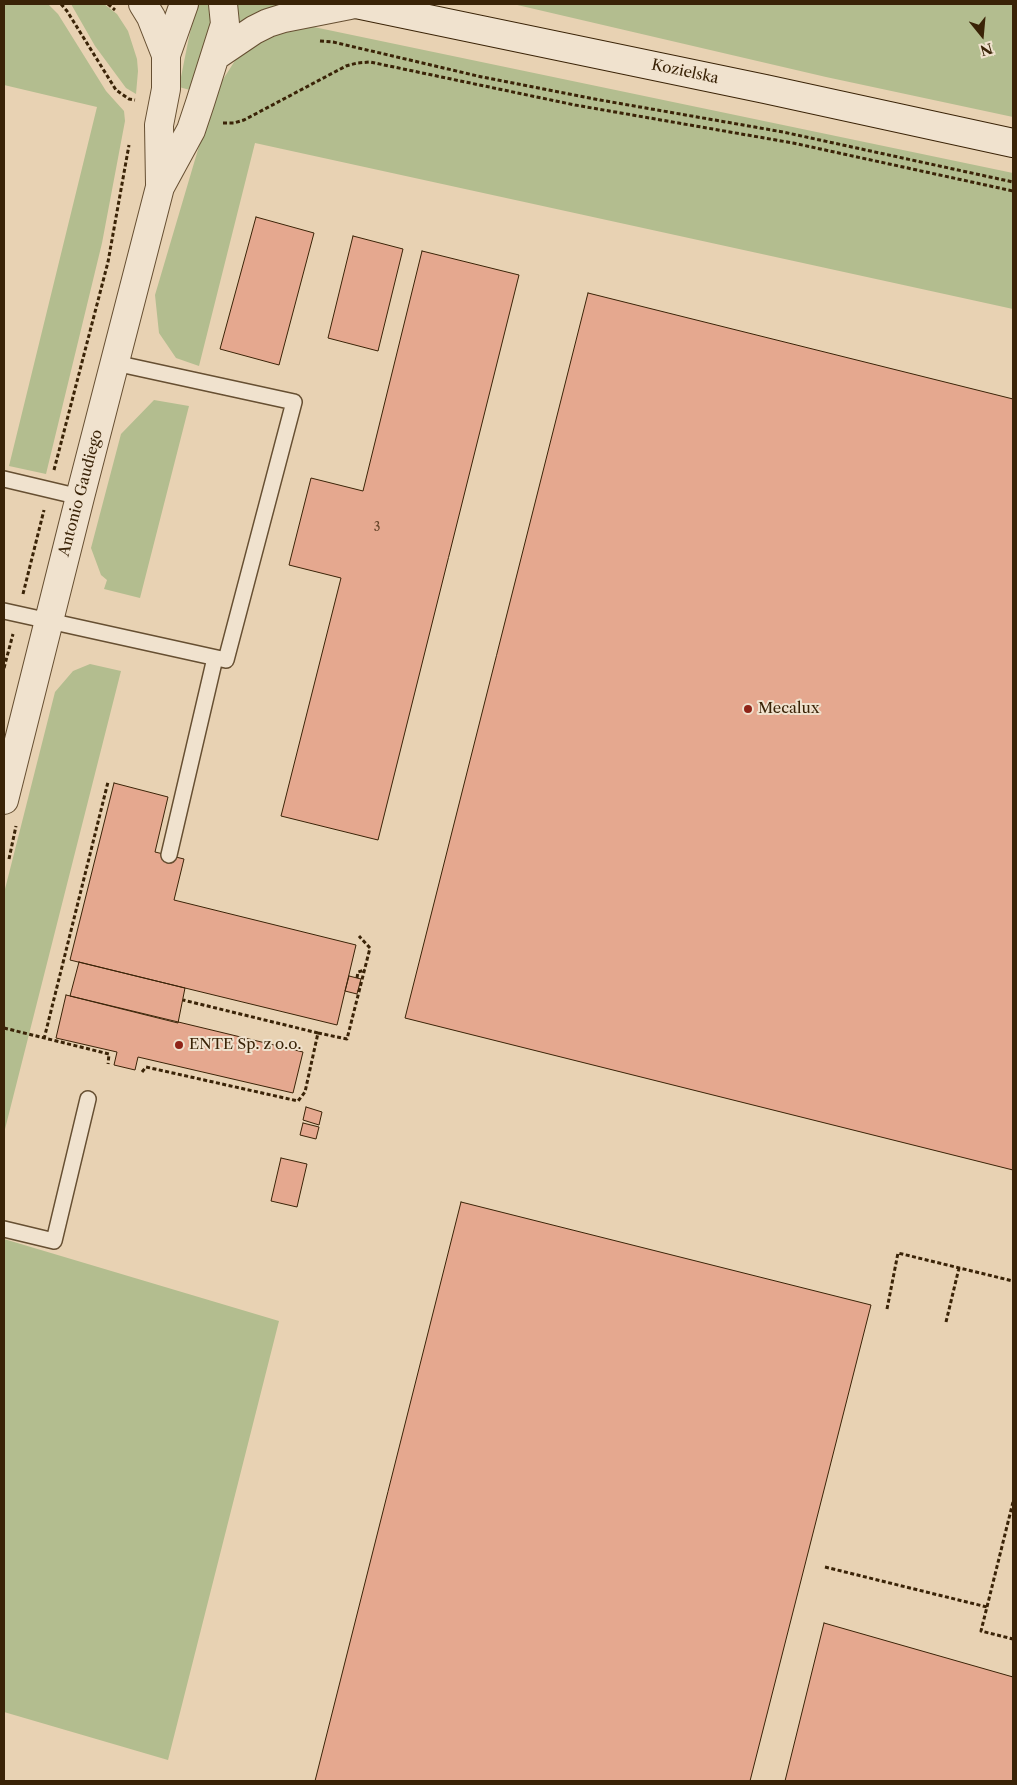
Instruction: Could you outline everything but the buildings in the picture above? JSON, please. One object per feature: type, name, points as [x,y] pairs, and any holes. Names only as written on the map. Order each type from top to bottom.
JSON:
[{"type":"street","name":"Antonio Gaudiego","points":[[143,4],[151,17],[166,55]]},
{"type":"street","name":"Antonio Gaudiego","points":[[160,187],[159,125],[166,89],[166,55],[184,4]]},
{"type":"street","name":"Antonio Gaudiego","points":[[4,800],[48,621],[160,187],[191,130],[217,55],[225,24],[224,4]]},
{"type":"street","points":[[217,55],[254,30],[268,23],[355,4]]},
{"type":"street","name":"Kozielska","points":[[355,4],[765,88],[1013,144]]},
{"type":"lane","points":[[4,611],[226,660],[294,402],[115,363]]},
{"type":"lane","points":[[4,479],[80,497]]},
{"type":"lane","points":[[169,855],[215,658]]},
{"type":"lane","points":[[4,1229],[54,1241],[88,1099]]},
{"type":"path","points":[[61,4],[116,90],[129,99],[138,101]]},
{"type":"path","points":[[316,41],[333,42],[482,78],[783,132],[1013,182]]},
{"type":"path","points":[[216,122],[234,123],[244,120],[346,66],[357,62],[370,62],[575,105],[793,143],[1013,191]]},
{"type":"path","points":[[54,473],[108,262],[131,139]]},
{"type":"path","points":[[29,571],[45,507]]},
{"type":"path","points":[[4,668],[11,639]]},
{"type":"path","points":[[44,1038],[108,782]]},
{"type":"path","points":[[9,858],[16,825]]},
{"type":"path","points":[[182,1000],[347,1040],[370,948],[358,936]]},
{"type":"path","points":[[357,978],[358,972],[365,970]]},
{"type":"path","points":[[4,1028],[109,1054],[108,1064]]},
{"type":"path","points":[[142,1072],[146,1067],[298,1102],[305,1092],[318,1033]]},
{"type":"path","points":[[887,1309],[898,1253],[1013,1281]]},
{"type":"path","points":[[946,1322],[959,1268]]},
{"type":"path","points":[[1013,1502],[981,1631],[1013,1640]]},
{"type":"path","points":[[825,1567],[987,1607]]},
{"type":"green space","points":[[4,4],[48,4],[58,14],[106,91],[124,111],[125,121],[102,243],[46,474],[9,466],[97,107],[4,85]]},
{"type":"green space","points":[[71,4],[104,4],[117,14],[128,31],[137,59],[136,94],[126,88],[95,46]]},
{"type":"green space","points":[[197,4],[210,4],[213,12],[210,29],[190,90],[179,87]]},
{"type":"green space","points":[[237,4],[284,4],[283,7],[236,26]]},
{"type":"green space","points":[[513,4],[1013,4],[1013,117],[826,77]]},
{"type":"green space","points":[[309,26],[1013,173],[1013,309],[255,143],[199,366],[176,358],[159,333],[155,295],[215,92],[236,59],[263,39]]},
{"type":"green space","points":[[154,400],[189,406],[140,598],[104,589],[107,580],[101,575],[91,548],[121,434]]},
{"type":"green space","points":[[90,664],[121,671],[4,1133],[4,893],[55,692],[73,671]]},
{"type":"green space","points":[[4,1239],[279,1321],[168,1760],[4,1712]]},
{"type":"place","name":"Mecalux","points":[[748,709]]},
{"type":"place","name":"ENTE Sp. z o.o.","points":[[179,1045]]}]
